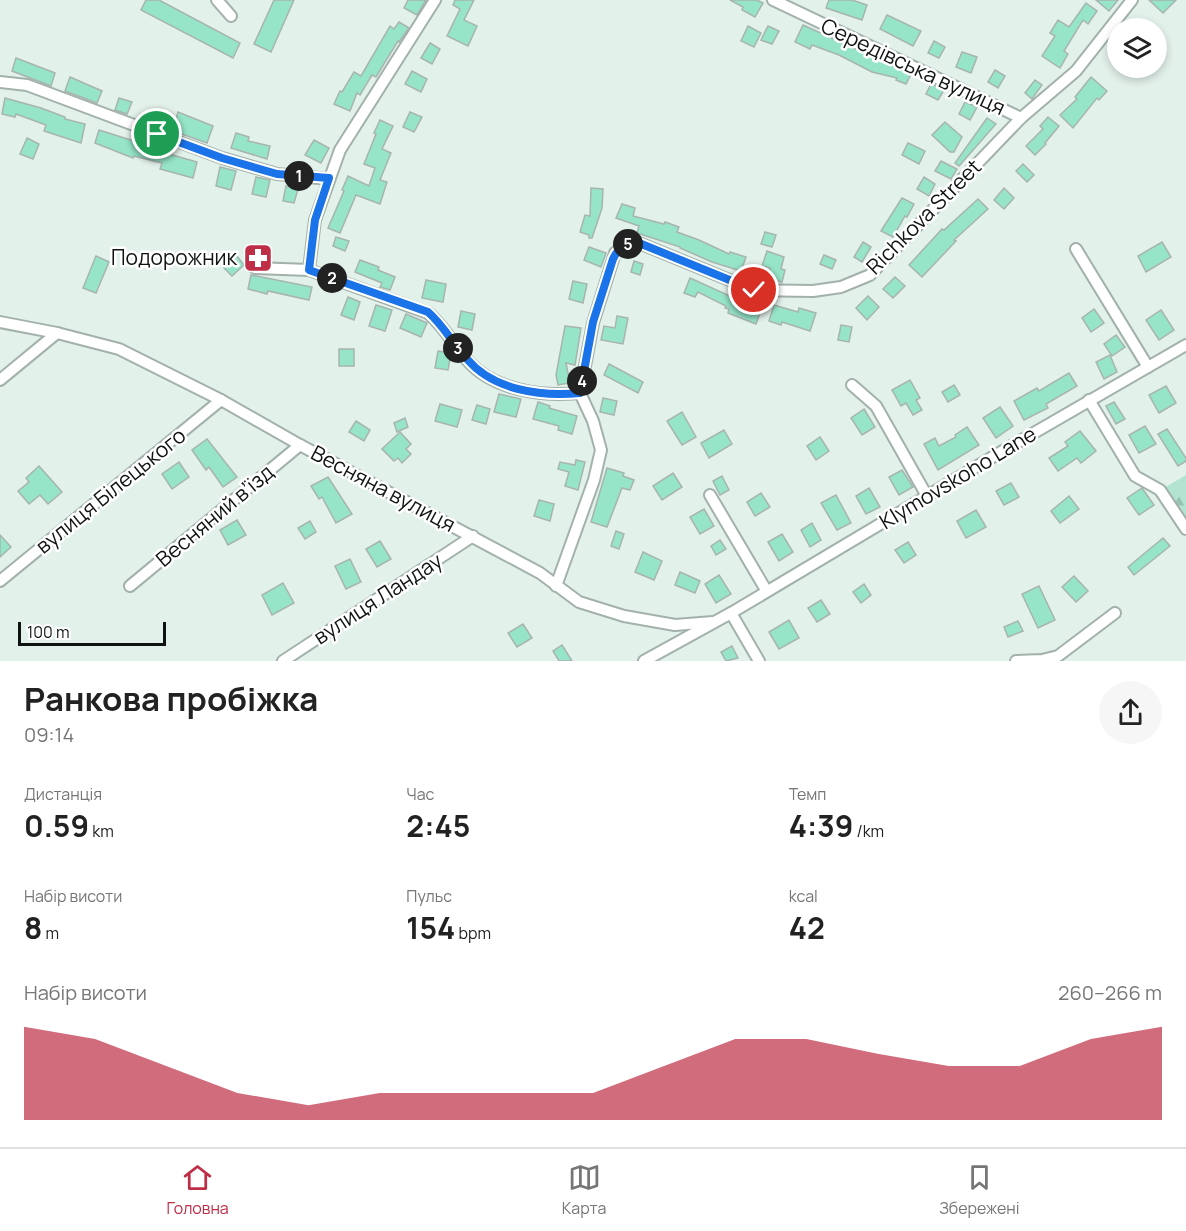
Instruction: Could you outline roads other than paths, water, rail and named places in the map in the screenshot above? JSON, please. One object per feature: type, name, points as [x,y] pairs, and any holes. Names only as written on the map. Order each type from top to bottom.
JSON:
[{"type":"street","points":[[217,0],[231,16]]},
{"type":"street","points":[[309,270],[315,220],[340,150],[435,0]]},
{"type":"street","name":"Середівська вулиця","points":[[773,0],[1021,118]]},
{"type":"street","name":"Richkova Street","points":[[580,393],[593,322],[613,259],[620,248],[639,243],[754,290],[813,291],[842,287],[870,275],[1021,118],[1076,71],[1132,0]]},
{"type":"street","points":[[0,82],[27,86],[233,161],[277,174],[329,178]]},
{"type":"street","points":[[1076,249],[1148,367]]},
{"type":"street","points":[[255,268],[309,270],[428,312],[441,323],[467,360],[494,382],[529,391],[580,393],[593,421],[601,450],[594,480],[556,586]]},
{"type":"street","name":"Весняна вулиця","points":[[0,322],[57,333],[119,349],[221,400],[300,445],[540,573],[579,602],[624,616],[675,625],[713,622]]},
{"type":"street","points":[[0,380],[57,333]]},
{"type":"street","name":"Klymovskoho Lane","points":[[644,661],[731,613],[766,590],[1186,345]]},
{"type":"street","points":[[852,385],[876,406],[927,496]]},
{"type":"street","name":"вулиця Білецького","points":[[0,581],[221,400]]},
{"type":"street","points":[[1089,400],[1135,476],[1160,490],[1186,529]]},
{"type":"street","name":"Весняний вʼїзд","points":[[130,586],[300,445]]},
{"type":"street","points":[[710,495],[766,590]]},
{"type":"street","name":"вулиця Ландау","points":[[283,661],[473,537]]},
{"type":"street","points":[[731,613],[759,661]]},
{"type":"street","points":[[1016,661],[1042,660],[1058,656],[1115,613]]},
{"type":"place","name":"Подорожник","points":[[258,258]]}]
